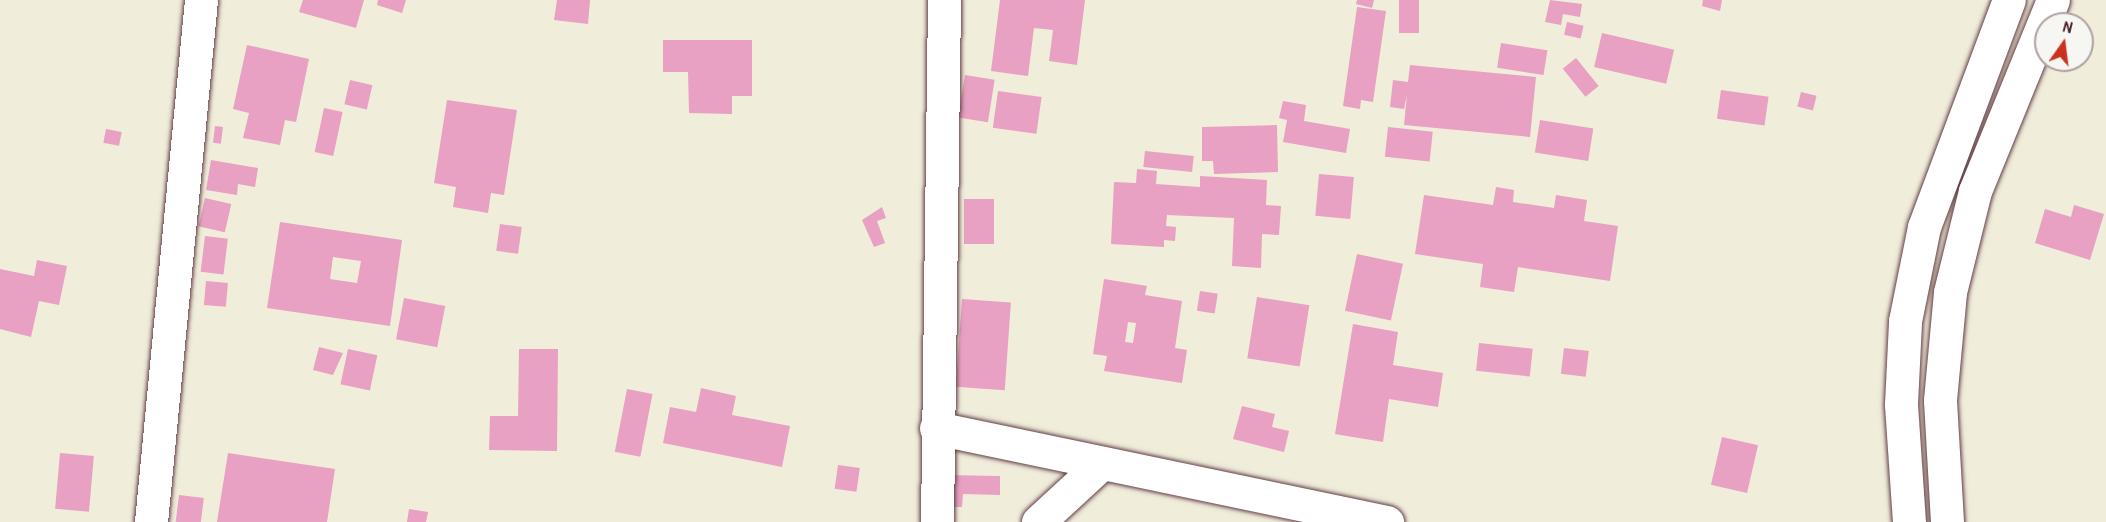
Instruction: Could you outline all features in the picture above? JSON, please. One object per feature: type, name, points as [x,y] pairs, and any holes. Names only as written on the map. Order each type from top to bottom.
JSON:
[{"type":"street","points":[[151,522],[201,0]]},
{"type":"street","points":[[937,522],[936,428],[944,0]]},
{"type":"street","points":[[1909,522],[1901,404],[1905,321],[1924,227],[2009,0]]},
{"type":"street","points":[[1947,522],[1940,400],[1950,292],[1975,191],[2053,0]]},
{"type":"street","points":[[936,428],[1387,522]]},
{"type":"street","points":[[1038,522],[1102,463]]},
{"type":"building","points":[[303,0],[364,0],[356,28],[299,12]]},
{"type":"building","points":[[378,0],[406,0],[402,13],[377,5]]},
{"type":"building","points":[[557,0],[590,0],[588,24],[554,20]]},
{"type":"building","points":[[1000,0],[1085,0],[1077,65],[1049,61],[1053,30],[1034,28],[1028,76],[991,71]]},
{"type":"building","points":[[1357,0],[1374,0],[1372,8],[1356,4]]},
{"type":"building","points":[[1399,0],[1419,0],[1419,33],[1399,33]]},
{"type":"building","points":[[1550,0],[1582,4],[1580,17],[1563,14],[1561,25],[1545,22]]},
{"type":"building","points":[[1703,0],[1722,0],[1720,11],[1702,6]]},
{"type":"building","points":[[1357,7],[1386,11],[1373,102],[1361,100],[1360,109],[1343,106]]},
{"type":"building","points":[[1567,22],[1584,26],[1581,38],[1564,35]]},
{"type":"building","points":[[1602,33],[1674,50],[1666,84],[1594,67]]},
{"type":"building","points":[[663,40],[752,40],[752,96],[732,96],[732,114],[689,113],[688,72],[663,72]]},
{"type":"building","points":[[1501,43],[1547,50],[1544,75],[1497,68]]},
{"type":"building","points":[[247,45],[309,59],[296,122],[285,120],[280,145],[243,138],[249,113],[233,109]]},
{"type":"building","points":[[1576,58],[1599,86],[1585,97],[1563,69]]},
{"type":"building","points":[[1410,65],[1536,77],[1530,137],[1404,125],[1407,95],[1404,109],[1390,107],[1393,80],[1408,82]]},
{"type":"building","points":[[965,75],[995,80],[988,122],[958,117]]},
{"type":"building","points":[[350,80],[372,85],[367,110],[344,104]]},
{"type":"building","points":[[1721,90],[1769,97],[1764,125],[1717,119]]},
{"type":"building","points":[[998,91],[1042,97],[1036,134],[993,128]]},
{"type":"building","points":[[1801,92],[1817,96],[1813,110],[1797,107]]},
{"type":"building","points":[[447,100],[517,110],[504,195],[491,193],[488,213],[453,207],[456,187],[434,183]]},
{"type":"building","points":[[1283,101],[1306,105],[1304,121],[1350,129],[1346,153],[1283,142],[1287,120],[1279,118]]},
{"type":"building","points":[[324,108],[343,112],[333,156],[315,152]]},
{"type":"building","points":[[1540,120],[1593,128],[1588,161],[1535,153]]},
{"type":"building","points":[[1277,125],[1278,172],[1214,174],[1213,161],[1202,161],[1202,127]]},
{"type":"building","points":[[215,126],[223,127],[221,144],[213,143]]},
{"type":"building","points":[[1388,127],[1433,132],[1430,162],[1385,157]]},
{"type":"building","points":[[106,129],[122,132],[119,146],[103,143]]},
{"type":"building","points":[[1145,151],[1194,156],[1192,172],[1143,167]]},
{"type":"building","points":[[211,160],[258,168],[255,187],[238,184],[237,195],[206,190]]},
{"type":"building","points":[[1137,169],[1157,171],[1156,184],[1200,187],[1200,176],[1267,180],[1266,205],[1281,206],[1279,235],[1262,234],[1261,268],[1232,266],[1234,218],[1167,215],[1166,226],[1176,227],[1175,241],[1164,240],[1164,247],[1111,244],[1114,182],[1136,183]]},
{"type":"building","points":[[1319,174],[1354,177],[1350,219],[1315,216]]},
{"type":"building","points":[[1496,187],[1514,190],[1513,202],[1554,208],[1556,195],[1587,200],[1584,221],[1618,226],[1610,281],[1518,267],[1514,292],[1480,287],[1483,264],[1415,254],[1424,195],[1493,205]]},
{"type":"building","points":[[205,198],[231,204],[225,232],[198,226]]},
{"type":"building","points":[[964,199],[994,199],[994,244],[964,244]]},
{"type":"building","points":[[2074,205],[2104,214],[2090,260],[2035,243],[2045,209],[2071,217]]},
{"type":"building","points":[[882,207],[886,218],[877,221],[885,243],[874,247],[862,220]]},
{"type":"building","points":[[280,222],[402,240],[390,326],[267,308]],"holes":[[[333,257],[361,261],[357,283],[330,279]]]},
{"type":"building","points":[[500,224],[522,227],[518,254],[496,251]]},
{"type":"building","points":[[205,236],[228,239],[223,275],[201,272]]},
{"type":"building","points":[[1357,254],[1403,264],[1391,321],[1345,311]]},
{"type":"building","points":[[37,260],[67,266],[59,305],[39,301],[31,337],[0,329],[0,269],[34,276]]},
{"type":"building","points":[[1104,279],[1147,286],[1145,295],[1182,301],[1175,348],[1187,350],[1182,383],[1104,371],[1107,356],[1093,354]],"holes":[[[1128,322],[1136,323],[1133,343],[1125,342]]]},
{"type":"building","points":[[206,281],[228,283],[226,307],[204,305]]},
{"type":"building","points":[[1200,291],[1218,294],[1215,314],[1197,311]]},
{"type":"building","points":[[1257,297],[1309,305],[1300,367],[1247,358]]},
{"type":"building","points":[[404,298],[445,306],[437,347],[396,339]]},
{"type":"building","points":[[962,299],[1011,302],[1005,390],[956,387]]},
{"type":"building","points":[[1353,324],[1398,332],[1393,365],[1443,373],[1438,407],[1389,399],[1383,442],[1335,434]]},
{"type":"building","points":[[1479,343],[1533,349],[1530,376],[1476,371]]},
{"type":"building","points":[[319,347],[343,353],[333,375],[313,370]]},
{"type":"building","points":[[1564,348],[1589,351],[1586,377],[1561,374]]},
{"type":"building","points":[[348,349],[377,355],[370,390],[341,384]]},
{"type":"building","points":[[519,349],[558,349],[557,451],[489,450],[490,416],[518,416]]},
{"type":"building","points":[[701,388],[736,396],[732,415],[790,426],[782,467],[663,443],[670,407],[696,412]]},
{"type":"building","points":[[627,389],[653,394],[640,457],[615,452]]},
{"type":"building","points":[[1242,406],[1275,414],[1272,427],[1289,431],[1284,452],[1233,439]]},
{"type":"building","points":[[1722,437],[1758,445],[1747,493],[1711,485]]},
{"type":"building","points":[[60,453],[94,456],[89,512],[55,509]]},
{"type":"building","points":[[228,453],[335,469],[327,522],[217,522]]},
{"type":"building","points":[[838,465],[860,468],[856,492],[835,489]]},
{"type":"building","points":[[943,475],[1000,476],[1000,495],[963,494],[962,507],[942,507]]},
{"type":"building","points":[[179,495],[204,498],[201,522],[176,522]]},
{"type":"building","points":[[409,509],[428,512],[426,522],[407,522]]}]
